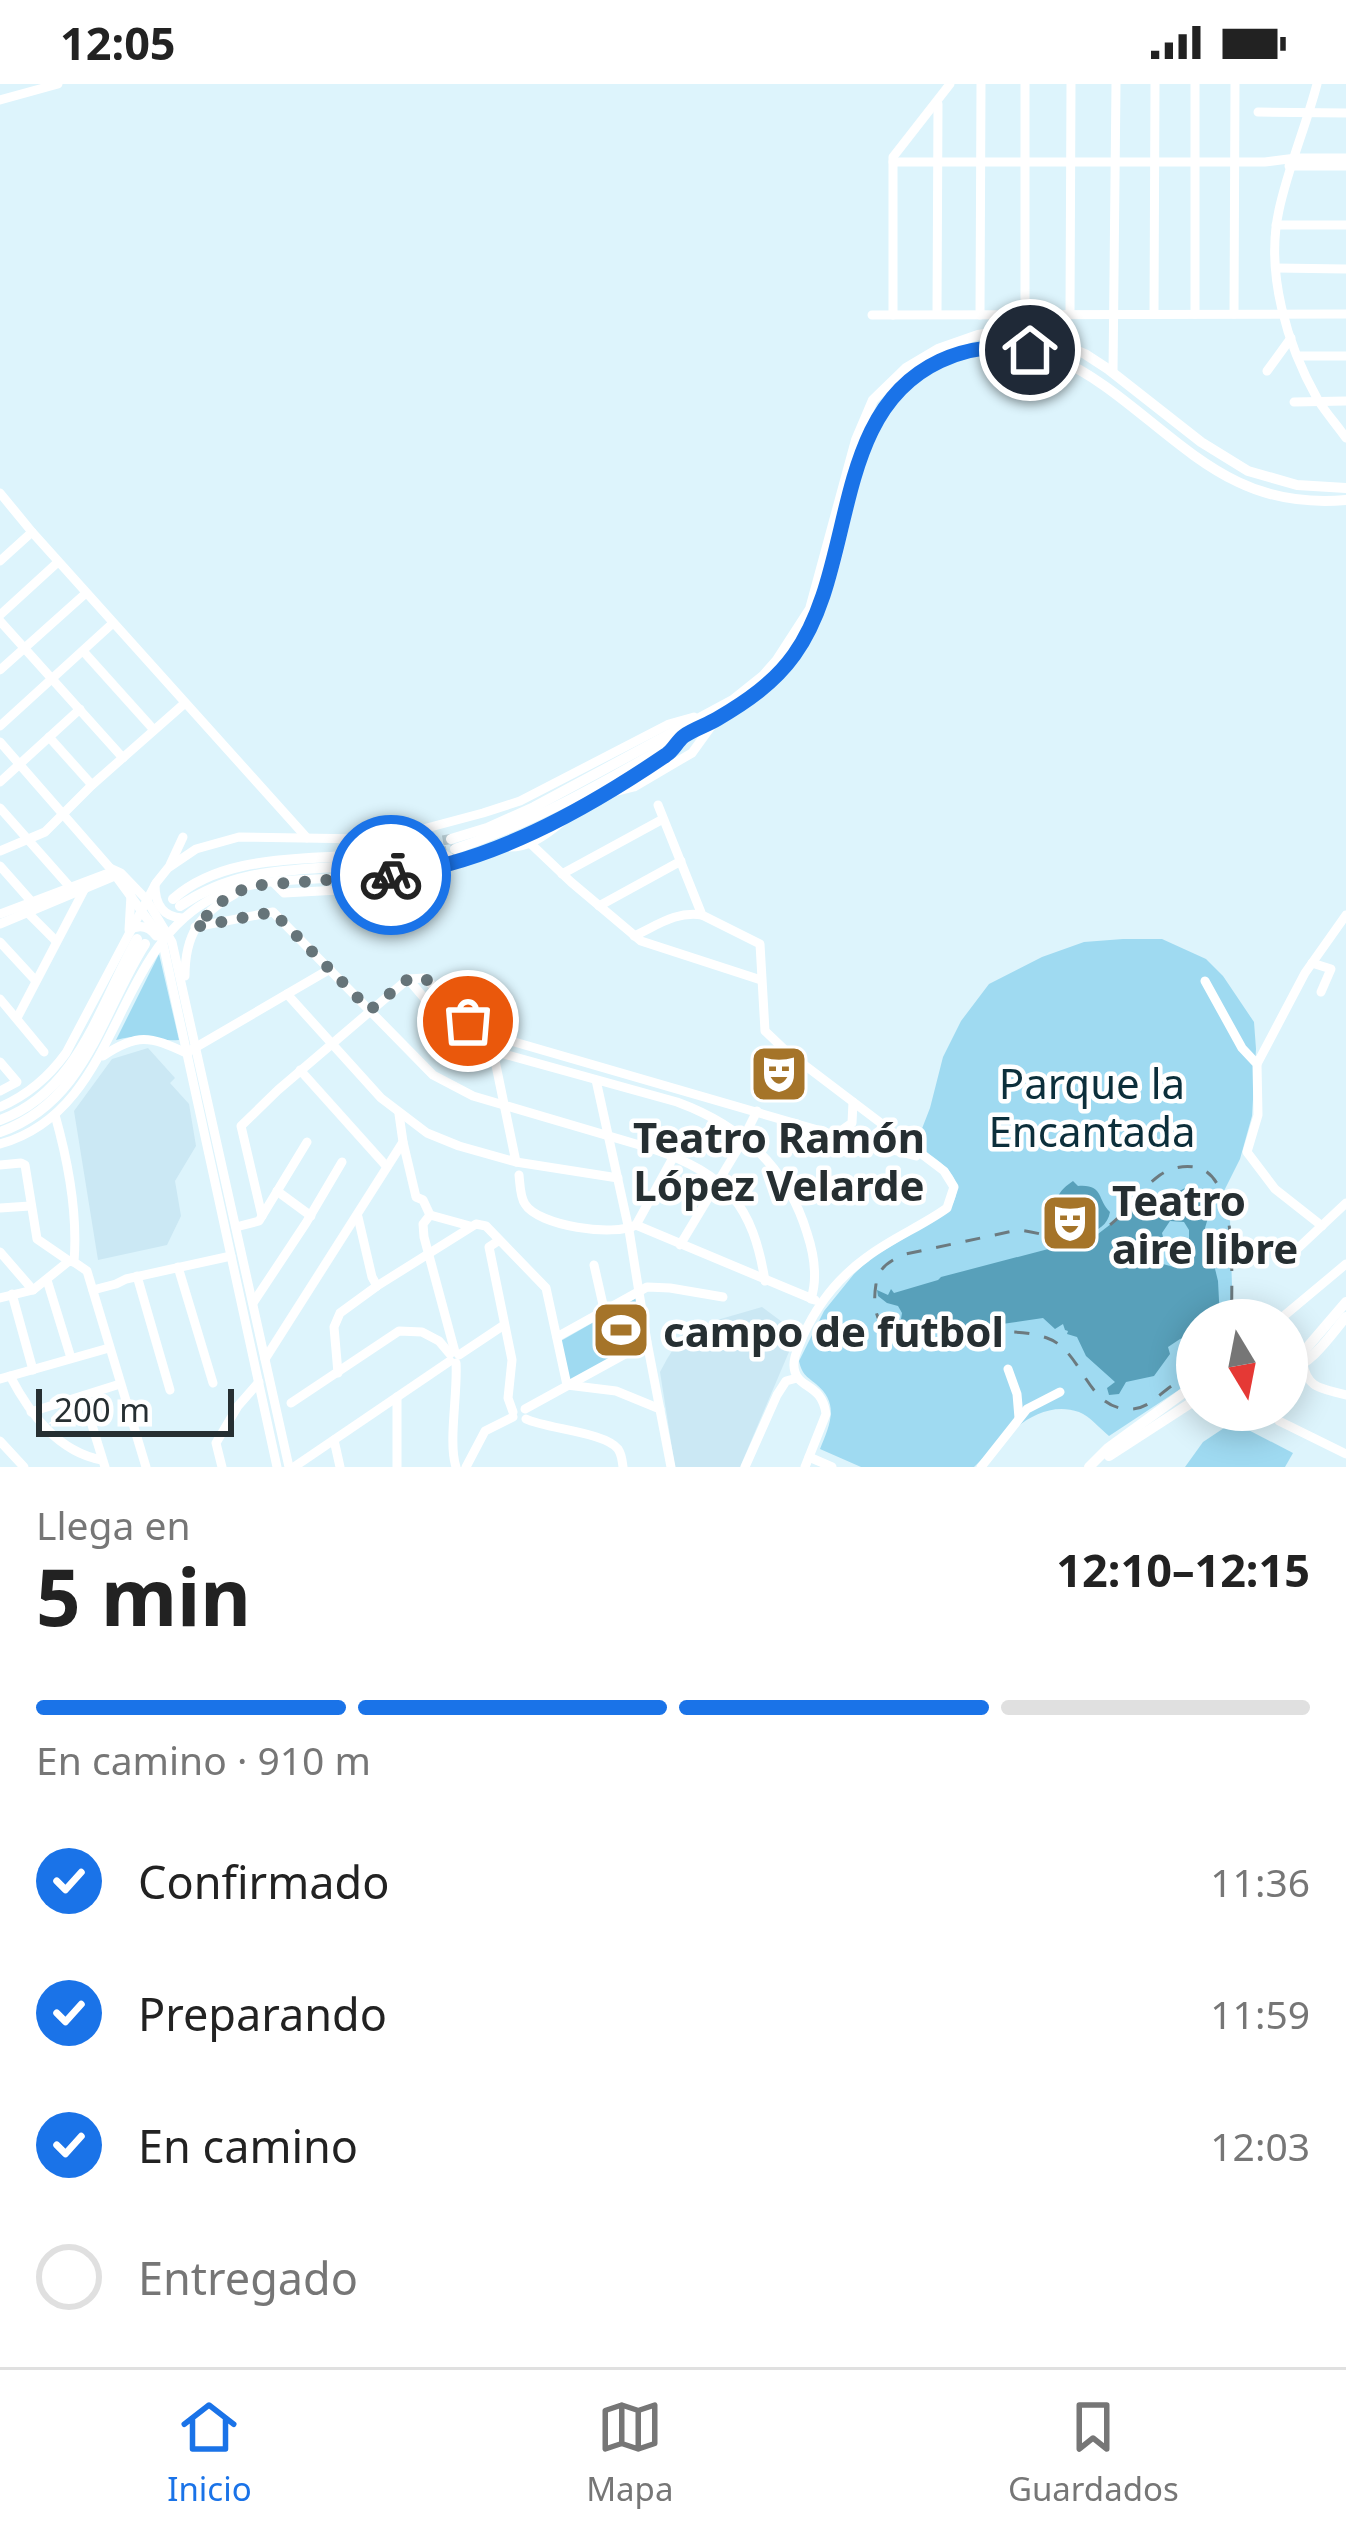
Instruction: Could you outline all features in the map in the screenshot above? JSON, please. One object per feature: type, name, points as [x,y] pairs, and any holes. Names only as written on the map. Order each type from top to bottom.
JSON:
[{"type":"main road","points":[[454,850],[531,821],[608,781],[681,737],[763,676],[810,609],[856,440],[873,400],[906,368],[938,349],[1005,331],[1052,340],[1085,354],[1248,471],[1297,485],[1346,488]]},
{"type":"main road","points":[[454,850],[487,828],[710,717],[772,680],[810,628],[826,590],[862,451],[884,408],[914,377],[956,354],[1019,348],[1061,360],[1101,382],[1199,458],[1238,482],[1298,499],[1346,500]]},
{"type":"main road","points":[[178,908],[196,883],[220,872],[269,862],[349,870]]},
{"type":"main road","points":[[0,1120],[32,1105],[64,1075],[150,938]]},
{"type":"main road","points":[[0,1132],[39,1113],[69,1084],[150,938]]},
{"type":"main road","points":[[1308,1346],[1346,1302]]},
{"type":"main road","points":[[1308,1359],[1346,1317]]},
{"type":"main road","points":[[1089,1467],[1176,1398]]},
{"type":"main road","points":[[1099,1467],[1176,1413]]},
{"type":"street","points":[[0,100],[58,84]]},
{"type":"street","points":[[892,315],[893,162],[896,151],[950,84]]},
{"type":"street","points":[[980,315],[981,84]]},
{"type":"street","points":[[1025,84],[1025,315]]},
{"type":"street","points":[[1070,314],[1071,84]]},
{"type":"street","points":[[1113,373],[1116,84]]},
{"type":"street","points":[[1154,314],[1155,84]]},
{"type":"street","points":[[1195,84],[1195,314]]},
{"type":"street","points":[[1234,314],[1235,84]]},
{"type":"street","points":[[1317,84],[1276,225],[1276,268],[1283,314],[1298,356],[1318,401],[1346,438]]},
{"type":"street","points":[[937,314],[938,100]]},
{"type":"street","points":[[1258,112],[1346,112]]},
{"type":"street","points":[[893,162],[1346,162]]},
{"type":"street","points":[[1276,225],[1346,225]]},
{"type":"street","points":[[1276,268],[1346,269]]},
{"type":"street","points":[[872,315],[1346,314]]},
{"type":"street","points":[[1267,371],[1292,338]]},
{"type":"street","points":[[1298,356],[1346,356]]},
{"type":"street","points":[[1294,402],[1346,401]]},
{"type":"street","points":[[0,493],[307,838]]},
{"type":"street","points":[[0,561],[32,532]]},
{"type":"street","points":[[58,562],[0,618],[123,758]]},
{"type":"street","points":[[0,670],[86,593]]},
{"type":"street","points":[[0,726],[113,623]]},
{"type":"street","points":[[83,650],[154,730]]},
{"type":"street","points":[[0,850],[45,832],[185,703]]},
{"type":"street","points":[[0,782],[80,709]]},
{"type":"street","points":[[609,792],[634,787],[692,753],[710,717]]},
{"type":"street","points":[[0,1144],[55,1114],[79,1089],[98,1059],[150,938],[144,903],[169,868],[196,849],[239,836],[348,840],[414,832],[520,801],[669,724],[710,717]]},
{"type":"street","points":[[50,736],[92,785]]},
{"type":"street","points":[[498,846],[609,792],[673,751],[681,737]]},
{"type":"street","points":[[0,742],[144,903],[150,938],[185,994]]},
{"type":"street","points":[[658,805],[702,915]]},
{"type":"street","points":[[0,808],[69,886]]},
{"type":"street","points":[[414,832],[439,851],[511,848],[531,844],[578,808]]},
{"type":"street","points":[[562,874],[663,819]]},
{"type":"street","points":[[414,832],[424,853],[416,871]]},
{"type":"street","points":[[388,836],[378,853],[390,875]]},
{"type":"street","points":[[169,868],[183,837]]},
{"type":"street","points":[[348,840],[360,853],[360,870],[349,870]]},
{"type":"street","points":[[531,844],[641,941],[761,980]]},
{"type":"street","points":[[349,870],[390,875],[416,871],[454,850]]},
{"type":"street","points":[[599,906],[681,861]]},
{"type":"street","points":[[0,866],[56,941]]},
{"type":"street","points":[[155,883],[160,908],[166,914],[249,886],[274,883],[284,893],[339,890],[349,870]]},
{"type":"street","points":[[0,924],[69,886],[115,872]]},
{"type":"street","points":[[0,914],[84,890],[115,872]]},
{"type":"street","points":[[134,892],[155,883]]},
{"type":"street","points":[[249,886],[221,902],[195,927],[185,954],[185,994],[192,1050],[277,1467]]},
{"type":"street","points":[[17,1018],[84,890]]},
{"type":"street","points":[[134,892],[192,1050],[236,1227],[236,1255],[253,1303],[292,1467],[504,1325]]},
{"type":"street","points":[[0,1107],[28,1094],[55,1069],[150,938],[178,908]]},
{"type":"street","points":[[195,927],[273,912],[433,1075],[473,1096],[674,1156],[718,1180],[754,1230],[766,1281]]},
{"type":"street","points":[[634,936],[688,913],[702,915],[760,944],[765,1031],[952,1181],[954,1192],[948,1206],[870,1254],[816,1300]]},
{"type":"street","points":[[1322,1226],[1275,1189],[1247,1152],[1258,1115],[1257,1064],[1312,963],[1346,915]]},
{"type":"street","points":[[0,942],[35,980]]},
{"type":"street","points":[[1312,963],[1331,969],[1321,992]]},
{"type":"street","points":[[98,1059],[136,1039],[192,1050],[330,969]]},
{"type":"street","points":[[262,1216],[241,1126],[408,979],[425,978],[468,1021],[490,1034],[923,1158]]},
{"type":"street","points":[[408,979],[455,1028],[493,1051],[705,1113],[744,1137],[782,1177],[802,1218],[814,1265],[816,1300],[791,1379],[745,1467]]},
{"type":"street","points":[[1205,981],[1241,1048],[1257,1064]]},
{"type":"street","points":[[287,994],[381,1098],[427,1133],[516,1162],[618,1178]]},
{"type":"street","points":[[0,999],[44,1052]]},
{"type":"street","points":[[493,1051],[516,1162]]},
{"type":"street","points":[[0,1061],[17,1082],[0,1091]]},
{"type":"street","points":[[300,1070],[386,1167]]},
{"type":"street","points":[[619,1086],[623,1072]]},
{"type":"street","points":[[596,1080],[633,1228],[647,1342],[671,1467]]},
{"type":"street","points":[[835,1135],[852,1123],[853,1102]]},
{"type":"street","points":[[680,1245],[757,1111]]},
{"type":"street","points":[[33,1370],[6,1296],[33,1290],[72,1261],[75,1229],[55,1114]]},
{"type":"street","points":[[399,1114],[416,1197],[423,1200],[430,1215],[486,1226],[546,1288],[567,1385]]},
{"type":"street","points":[[236,1227],[259,1221],[307,1142]]},
{"type":"street","points":[[266,1359],[403,1142]]},
{"type":"street","points":[[633,1228],[674,1156]]},
{"type":"street","points":[[253,1303],[342,1162]]},
{"type":"street","points":[[0,1165],[25,1165],[37,1239],[87,1271],[146,1467]]},
{"type":"street","points":[[519,1175],[527,1208],[582,1229],[633,1228],[816,1300]]},
{"type":"street","points":[[277,1191],[310,1216]]},
{"type":"street","points":[[1295,1252],[1346,1203]]},
{"type":"street","points":[[0,1208],[30,1206]]},
{"type":"street","points":[[357,1215],[377,1286]]},
{"type":"street","points":[[430,1215],[423,1224],[424,1237],[458,1383],[451,1453],[456,1467]]},
{"type":"street","points":[[338,1373],[334,1328],[340,1313],[470,1226]]},
{"type":"street","points":[[498,1241],[489,1247],[512,1360],[508,1398],[513,1415]]},
{"type":"street","points":[[0,1252],[33,1290]]},
{"type":"street","points":[[93,1290],[236,1255]]},
{"type":"street","points":[[1304,1299],[1346,1264]]},
{"type":"street","points":[[594,1265],[604,1309]]},
{"type":"street","points":[[178,1267],[213,1383]]},
{"type":"street","points":[[137,1276],[170,1390]]},
{"type":"street","points":[[47,1280],[71,1358]]},
{"type":"street","points":[[557,1336],[647,1287],[723,1297]]},
{"type":"street","points":[[291,1403],[399,1331],[422,1332],[440,1341],[454,1357]]},
{"type":"street","points":[[525,1414],[567,1385],[647,1342]]},
{"type":"street","points":[[104,1464],[59,1441],[5,1378],[109,1348]]},
{"type":"street","points":[[1008,1370],[1019,1418]]},
{"type":"street","points":[[791,1379],[819,1393],[826,1407],[807,1462],[832,1467]]},
{"type":"street","points":[[1308,1379],[1312,1385],[1346,1395]]},
{"type":"street","points":[[222,1467],[216,1443],[259,1382]]},
{"type":"street","points":[[31,1412],[120,1384]]},
{"type":"street","points":[[567,1385],[616,1391],[660,1409]]},
{"type":"street","points":[[981,1467],[1019,1418],[1060,1392]]},
{"type":"street","points":[[83,1396],[104,1464]]},
{"type":"street","points":[[397,1467],[398,1397]]},
{"type":"street","points":[[466,1467],[484,1431],[513,1415],[518,1407],[550,1428],[609,1442],[619,1450],[623,1467]]},
{"type":"street","points":[[1299,1431],[1346,1454]]},
{"type":"street","points":[[334,1440],[340,1467]]},
{"type":"street","points":[[0,1441],[24,1467]]},
{"type":"shaded area","points":[[148,1048],[175,1078],[170,1083],[189,1104],[196,1146],[175,1181],[181,1216],[167,1245],[98,1260],[74,1111],[112,1059]]},
{"type":"shaded area","points":[[1073,1181],[1096,1190],[1110,1212],[1101,1227],[1086,1234],[1075,1217],[1056,1204]]},
{"type":"shaded area","points":[[1185,1188],[1210,1199],[1205,1228],[1219,1299],[1176,1299],[1176,1342],[1168,1347],[1170,1354],[1154,1376],[1126,1382],[1119,1394],[1109,1395],[1107,1388],[1115,1382],[1086,1356],[1077,1337],[1067,1334],[1063,1324],[1055,1329],[1043,1318],[981,1327],[883,1329],[901,1319],[902,1313],[878,1296],[877,1290],[888,1295],[891,1289],[894,1293],[1094,1237],[1120,1217],[1120,1207],[1133,1201],[1154,1205]],"holes":[[[1170,1221],[1184,1222],[1189,1242],[1182,1245],[1190,1249],[1183,1263],[1174,1267],[1159,1263],[1152,1248]]]},
{"type":"shaded area","points":[[762,1307],[797,1333],[740,1467],[675,1467],[660,1372],[667,1359],[686,1329]]},
{"type":"green space","name":"Parque la Encantada","points":[[1162,939],[1206,959],[1254,1022],[1252,1116],[1240,1159],[1224,1191],[1230,1219],[1232,1299],[1176,1299],[1176,1392],[1109,1436],[1083,1414],[1063,1409],[1020,1424],[974,1467],[861,1467],[820,1449],[830,1407],[799,1361],[824,1311],[871,1258],[948,1212],[955,1200],[957,1189],[950,1172],[916,1144],[943,1057],[961,1021],[989,984],[1084,942]]},
{"type":"green space","points":[[159,954],[179,1040],[116,1040]]},
{"type":"green space","points":[[636,1298],[644,1341],[566,1384],[559,1342]]},
{"type":"green space","points":[[1220,1431],[1250,1431],[1293,1453],[1285,1467],[1185,1467],[1203,1442]]},
{"type":"tunnel","points":[[354,855],[451,839]]},
{"type":"tunnel","points":[[348,866],[455,849]]},
{"type":"railway","points":[[1176,1383],[1152,1402],[1126,1409],[1102,1398],[1059,1344],[1043,1337],[1010,1332],[944,1339],[900,1337],[885,1328],[876,1311],[877,1278],[886,1265],[906,1254],[1018,1230],[1063,1239],[1090,1236],[1110,1225],[1160,1175],[1195,1167],[1210,1174],[1226,1209],[1232,1299]]},
{"type":"way so far","points":[[391,875],[249,886],[221,902],[195,927],[273,912],[370,1010],[408,979],[425,978],[468,1021]]},
{"type":"place","name":"Teatro Ramón López Velarde","points":[[779,1074]]},
{"type":"place","name":"Teatro aire libre","points":[[1070,1223]]},
{"type":"place","name":"campo de futbol","points":[[621,1330]]},
{"type":"route","points":[[391,875],[476,855],[547,824],[609,792],[673,751],[681,737],[761,691],[794,654],[819,611],[862,451],[890,400],[914,377],[956,354],[989,348],[1030,350]]}]
